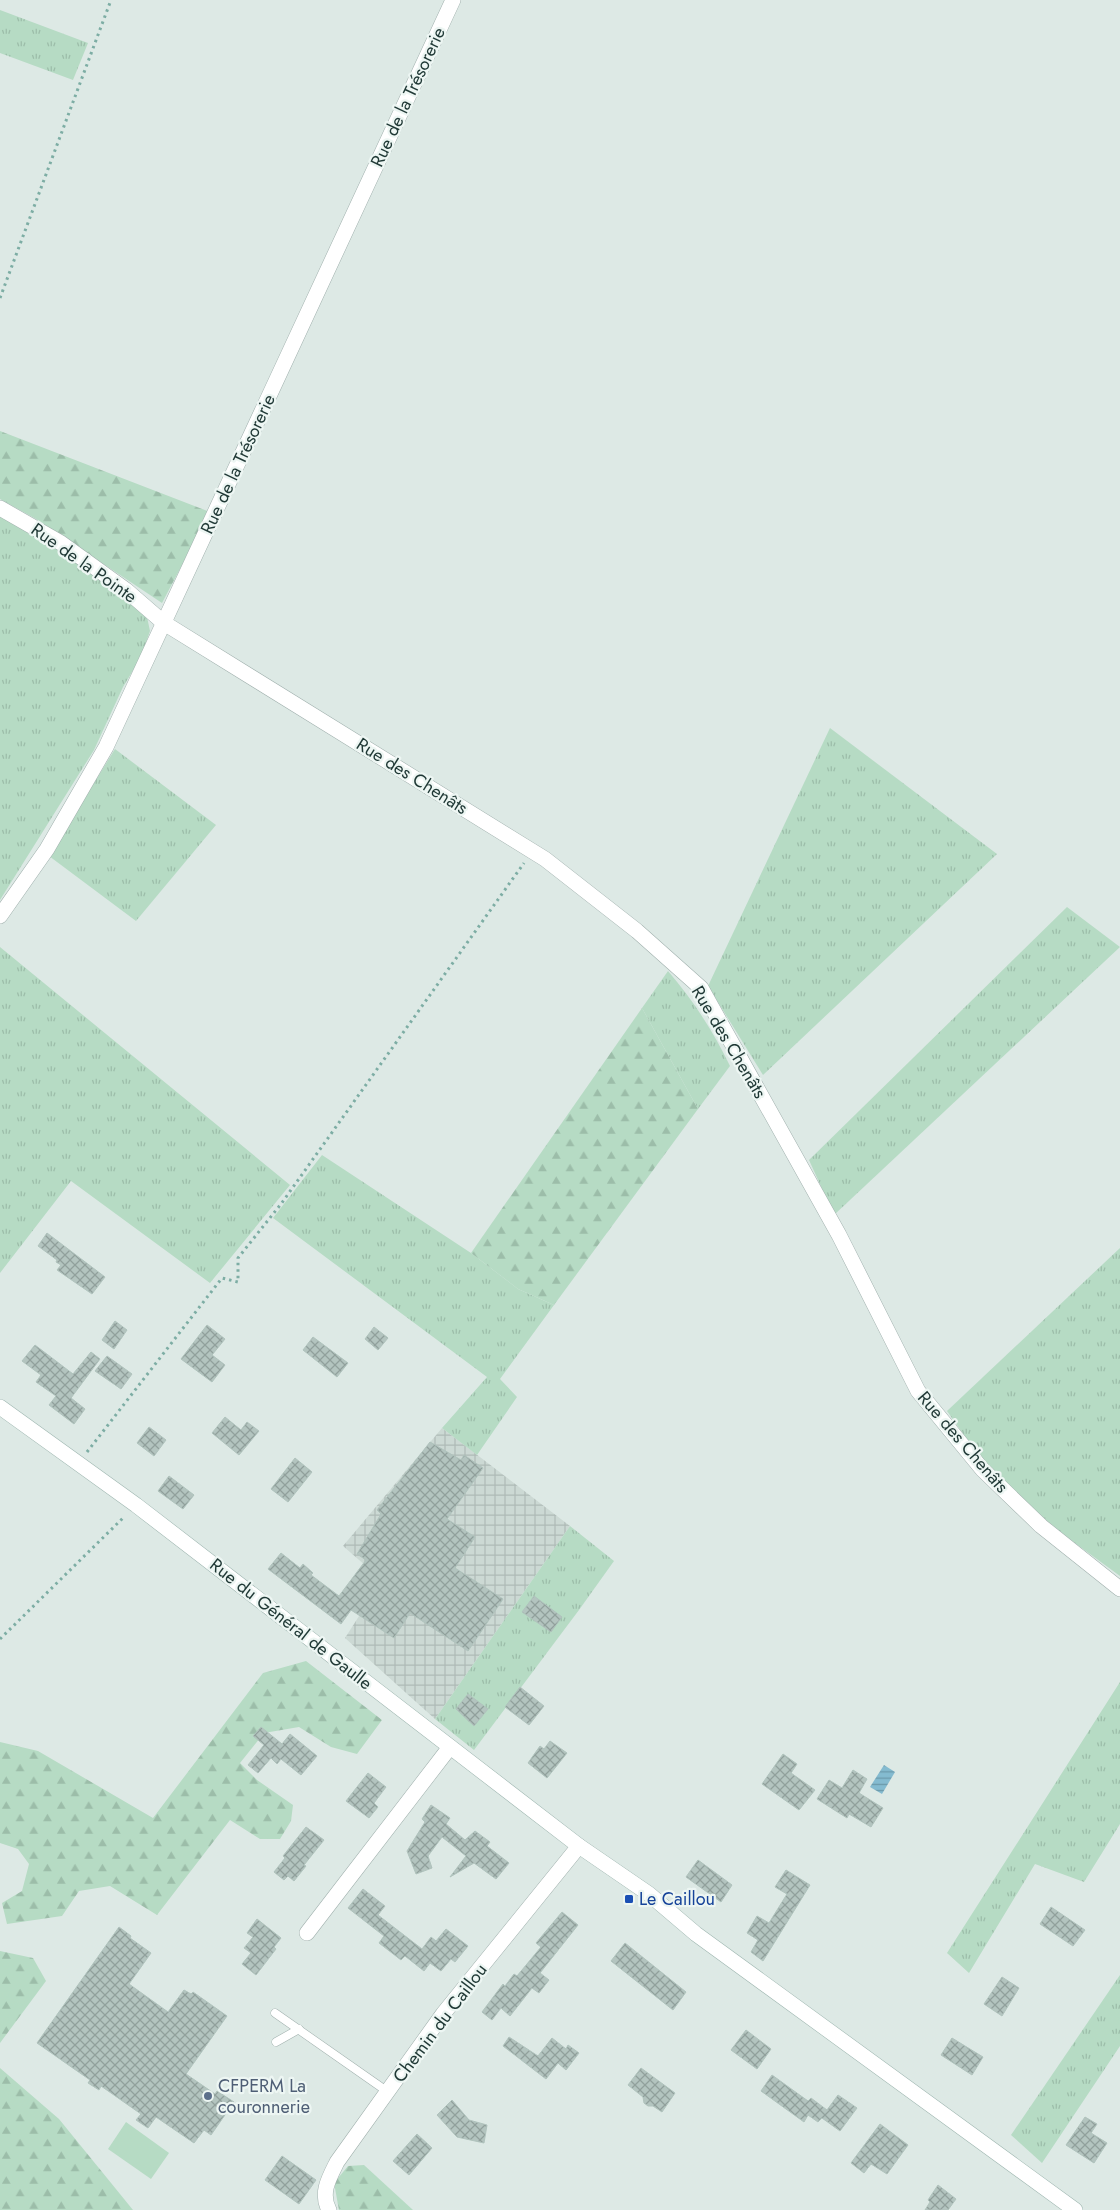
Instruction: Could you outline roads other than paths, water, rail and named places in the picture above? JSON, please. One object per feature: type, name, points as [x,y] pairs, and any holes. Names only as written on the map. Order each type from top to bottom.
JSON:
[{"type":"street","name":"Rue de la Trésorerie","points":[[0,916],[47,849],[106,747],[453,0]]},
{"type":"street","name":"Rue de la Pointe","points":[[0,508],[61,543],[118,584],[164,624]]},
{"type":"street","name":"Rue des Chenâts","points":[[164,624],[533,851],[637,931],[701,988],[839,1235],[918,1391],[982,1469],[1041,1526],[1120,1589]]},
{"type":"street","name":"Rue du Général de Gaulle","points":[[0,1407],[136,1505],[579,1846],[649,1894],[696,1934],[1074,2210]]},
{"type":"street","points":[[307,1932],[450,1747]]},
{"type":"street","name":"Chemin du Caillou","points":[[329,2210],[324,2198],[328,2182],[337,2162],[443,2014],[579,1846]]},
{"type":"lane","points":[[275,2013],[388,2092]]},
{"type":"lane","points":[[276,2042],[299,2029]]},
{"type":"water","points":[[884,1765],[895,1772],[882,1794],[870,1787]]},
{"type":"place","name":"Le Caillou","points":[[629,1899]]},
{"type":"place","name":"CFPERM La couronnerie","points":[[208,2096]]}]
